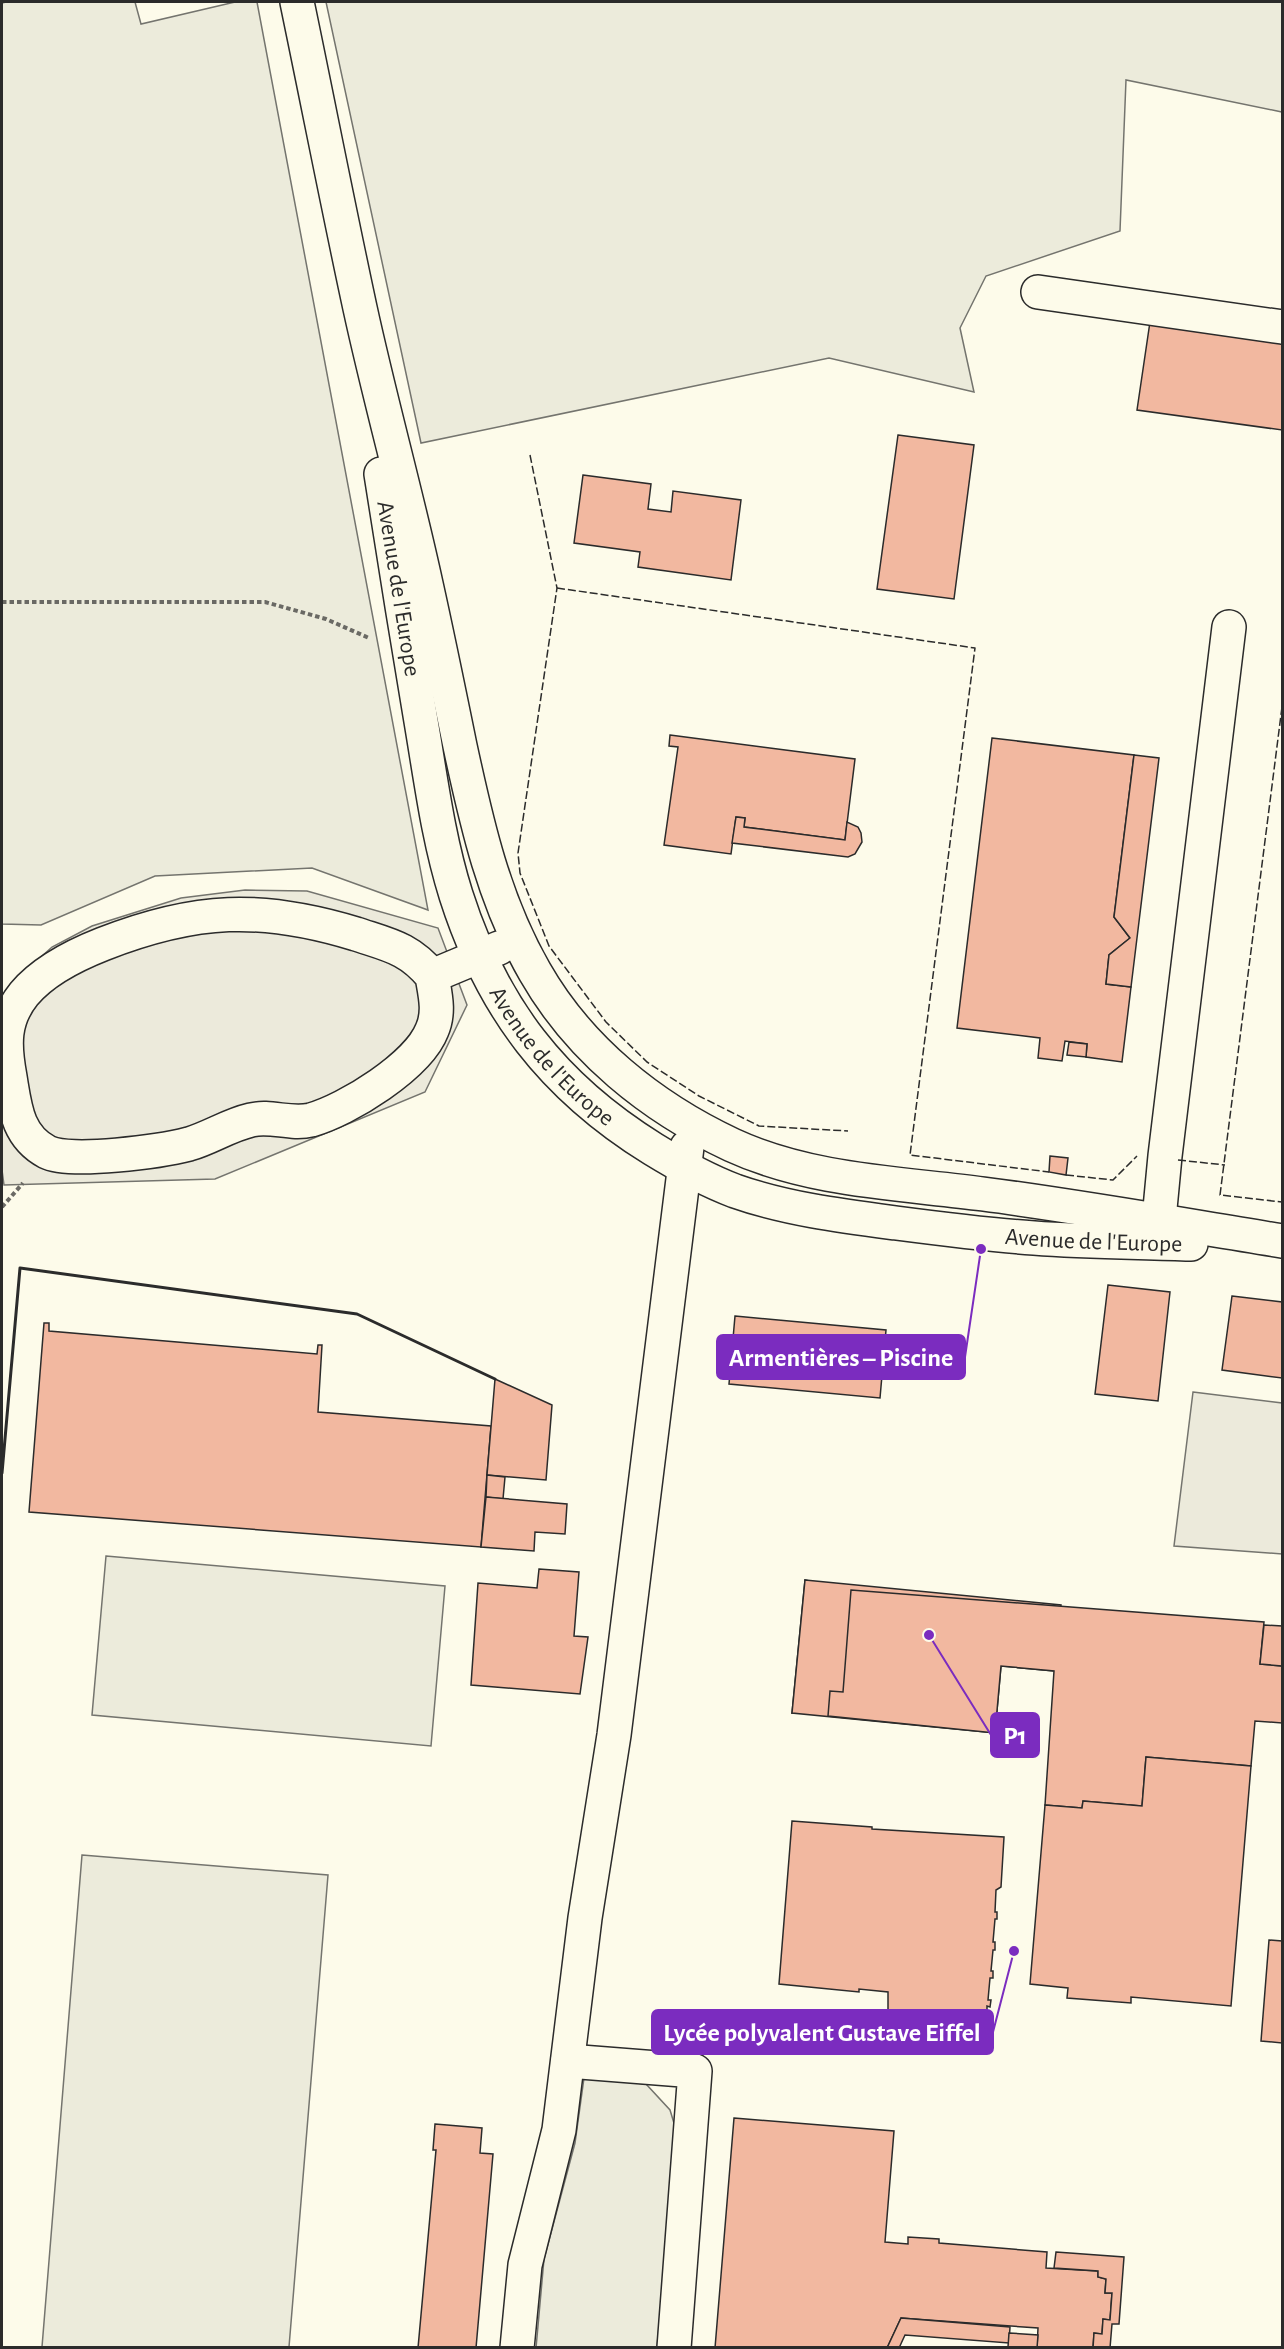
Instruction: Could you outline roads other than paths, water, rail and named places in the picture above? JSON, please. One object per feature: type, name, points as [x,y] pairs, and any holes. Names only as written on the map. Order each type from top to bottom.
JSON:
[{"type":"street","name":"Avenue de l'Europe","points":[[297,2],[360,312],[406,492],[478,830],[501,904],[536,974],[558,1008],[604,1060],[652,1098],[691,1123],[730,1144],[757,1155],[818,1173],[1070,1206],[1159,1231],[1282,1246]]},
{"type":"street","points":[[1038,292],[1282,327]]},
{"type":"street","name":"Avenue de l'Europe","points":[[360,312],[373,425],[441,842],[457,899],[480,956],[508,1009],[544,1060],[563,1080],[628,1134],[684,1167],[735,1191],[762,1199],[850,1217],[1034,1238],[1159,1231],[1282,1242]]},
{"type":"street","points":[[1159,1231],[1167,1145],[1228,627]]},
{"type":"street","points":[[226,914],[288,917],[318,922],[401,949],[419,960],[432,976],[437,1008],[433,1029],[423,1047],[390,1078],[361,1096],[311,1120],[290,1123],[265,1118],[253,1119],[187,1144],[86,1158],[68,1158],[50,1154],[34,1144],[22,1130],[17,1116],[6,1038],[8,1021],[18,1002],[30,986],[47,973],[85,952],[130,934],[160,924],[226,914]]},
{"type":"street","points":[[432,976],[518,940]]},
{"type":"street","points":[[517,2348],[525,2265],[559,2130],[585,1918],[614,1735],[691,1123]]},
{"type":"street","points":[[568,2061],[695,2071],[674,2348]]},
{"type":"place","name":"Armentières – Piscine","points":[[981,1249]]},
{"type":"place","name":"P1","points":[[929,1635]]},
{"type":"place","name":"Lycée polyvalent Gustave Eiffel","points":[[1014,1951]]}]
